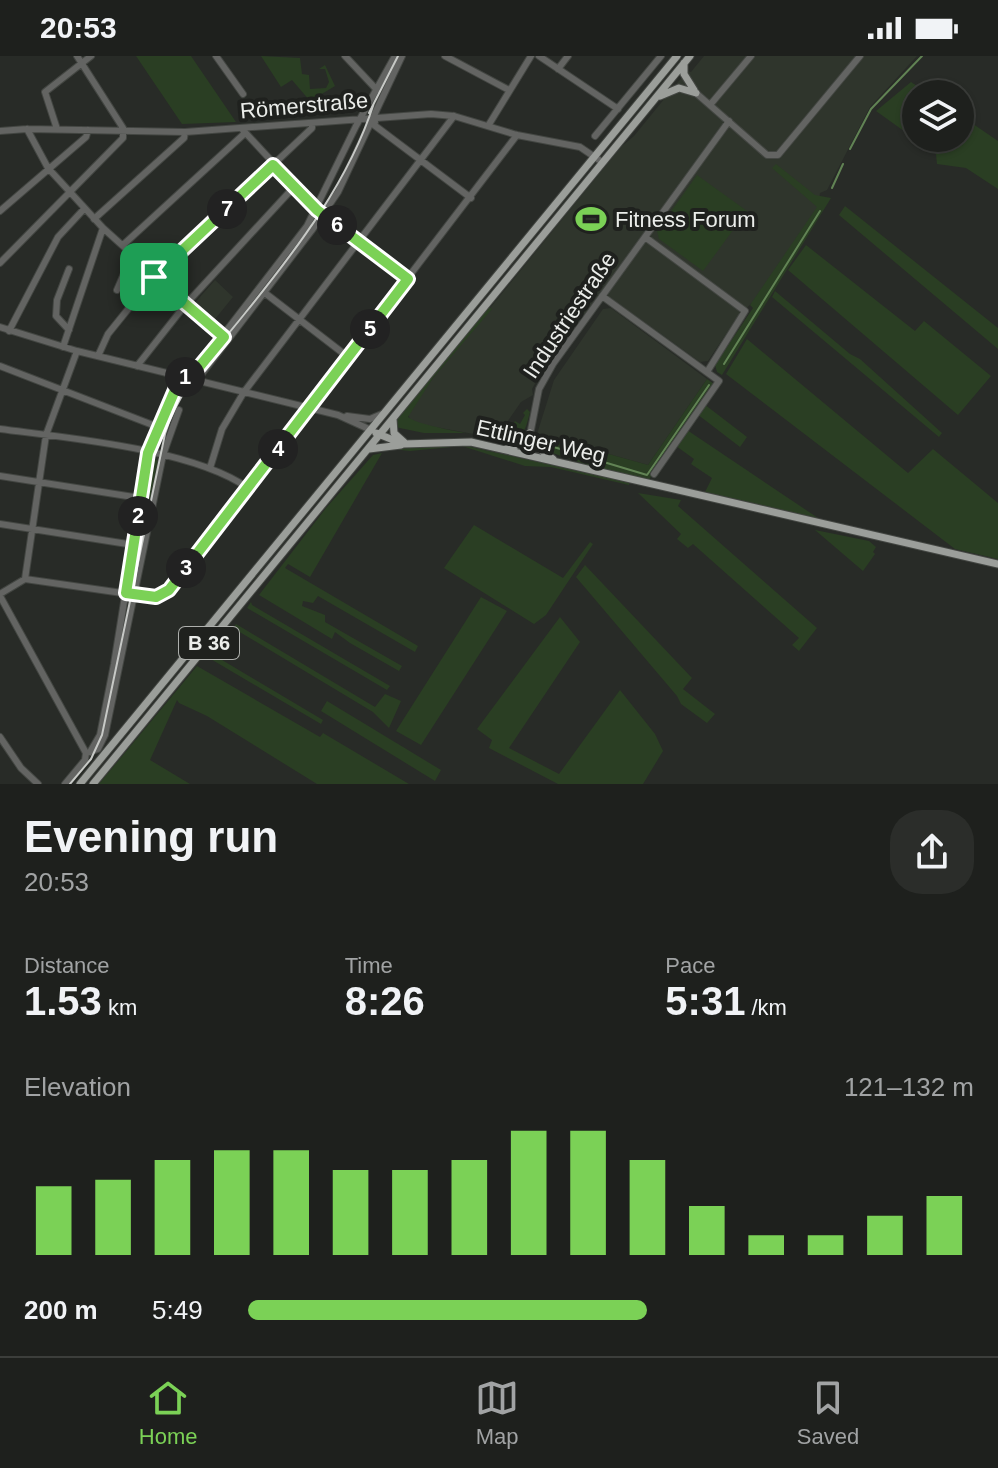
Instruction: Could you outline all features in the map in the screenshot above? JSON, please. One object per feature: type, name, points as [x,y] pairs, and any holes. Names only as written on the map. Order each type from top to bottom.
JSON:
[{"type":"main road","name":"B 36","points":[[93,784],[393,419],[677,56]]},
{"type":"main road","name":"B 36","points":[[80,784],[386,412],[598,160],[690,56]]},
{"type":"main road","points":[[684,63],[685,76],[696,93]]},
{"type":"main road","points":[[668,68],[696,93]]},
{"type":"main road","points":[[652,102],[676,88],[696,93]]},
{"type":"main road","points":[[393,419],[398,438],[413,444]]},
{"type":"main road","points":[[371,430],[379,436]]},
{"type":"main road","points":[[503,450],[520,444],[530,433],[537,449],[558,463]]},
{"type":"main road","name":"Ettlinger Weg","points":[[379,436],[413,444],[458,441],[527,452],[558,463],[998,564]]},
{"type":"main road","points":[[367,450],[413,444]]},
{"type":"street","points":[[57,129],[44,94],[79,59],[91,56]]},
{"type":"street","points":[[216,56],[243,94]]},
{"type":"street","points":[[345,56],[377,90]]},
{"type":"street","points":[[194,379],[320,212],[360,119],[395,56]]},
{"type":"street","points":[[402,56],[378,103],[374,125],[471,198]]},
{"type":"street","points":[[445,56],[509,90]]},
{"type":"street","points":[[488,126],[531,56]]},
{"type":"street","points":[[539,56],[618,109]]},
{"type":"street","points":[[558,69],[568,56]]},
{"type":"street","points":[[595,136],[659,59],[648,56]]},
{"type":"street","points":[[710,105],[751,56]]},
{"type":"street","points":[[696,93],[767,155],[778,155],[860,56]]},
{"type":"street","points":[[0,263],[124,133],[79,59]]},
{"type":"street","name":"Römerstraße","points":[[0,131],[243,132],[422,114],[454,116],[517,135],[580,147],[598,160]]},
{"type":"street","points":[[210,468],[217,441],[244,392],[454,116]]},
{"type":"street","points":[[194,379],[265,293],[320,212],[375,118]]},
{"type":"street","name":"Industriestraße","points":[[527,452],[539,389],[729,121]]},
{"type":"street","points":[[98,356],[108,334],[154,277],[312,128],[312,124]]},
{"type":"street","points":[[27,129],[48,168],[84,209],[154,277],[224,337]]},
{"type":"street","points":[[0,211],[86,137],[88,130]]},
{"type":"street","points":[[94,219],[184,138],[185,132]]},
{"type":"street","points":[[123,245],[243,132],[320,212],[408,279]]},
{"type":"street","points":[[90,752],[0,595],[25,579],[156,597],[169,590],[517,135]]},
{"type":"street","points":[[137,366],[186,304],[294,187]]},
{"type":"street","points":[[9,331],[58,237],[84,209]]},
{"type":"street","points":[[63,347],[103,228]]},
{"type":"street","points":[[645,237],[744,309],[742,319],[707,372]]},
{"type":"street","points":[[117,290],[132,255]]},
{"type":"street","points":[[69,269],[57,300],[56,316],[69,330]]},
{"type":"street","points":[[265,293],[348,357]]},
{"type":"street","points":[[602,296],[719,381],[654,474]]},
{"type":"street","points":[[0,327],[77,351],[309,409],[370,419],[386,412]]},
{"type":"street","points":[[25,579],[46,435],[77,351]]},
{"type":"street","points":[[0,366],[158,427]]},
{"type":"street","points":[[130,594],[148,453],[181,376]]},
{"type":"street","points":[[65,784],[100,735],[163,455],[179,410]]},
{"type":"street","points":[[338,415],[371,430]]},
{"type":"street","points":[[0,429],[163,455],[210,468],[248,488]]},
{"type":"street","points":[[0,476],[140,498]]},
{"type":"street","points":[[0,524],[134,545]]},
{"type":"street","points":[[0,737],[16,762],[38,784]]},
{"type":"shaded area","points":[[704,56],[917,56],[870,107],[827,190],[820,193],[818,207],[708,361],[700,362],[601,291],[537,380],[532,389],[533,395],[521,402],[496,438],[410,420],[408,413],[433,378],[622,146],[634,136],[687,71],[691,72]]},
{"type":"shaded area","points":[[215,280],[233,297],[211,324],[192,306]]},
{"type":"shaded area","points":[[611,308],[707,379],[648,465],[537,434],[554,380],[603,309]]},
{"type":"green space","points":[[136,56],[191,56],[236,122],[182,124]]},
{"type":"green space","points":[[261,56],[300,58],[302,74],[309,75],[310,89],[326,88],[329,82],[325,69],[319,69],[325,65],[335,86],[310,101],[292,80],[281,87]]},
{"type":"green space","points":[[902,89],[902,130],[876,111]]},
{"type":"green space","points":[[974,125],[998,141],[998,189],[966,168],[937,164],[933,152],[974,152]]},
{"type":"green space","points":[[776,164],[815,195],[831,198],[722,375],[715,365],[753,308],[750,305],[817,207],[772,168]]},
{"type":"green space","points":[[697,175],[747,211],[703,271],[659,239],[657,231]]},
{"type":"green space","points":[[845,206],[998,328],[998,349],[839,215]]},
{"type":"green space","points":[[806,245],[915,331],[924,321],[991,376],[958,415],[788,270]]},
{"type":"green space","points":[[775,291],[860,359],[942,433],[939,437],[772,297]]},
{"type":"green space","points":[[488,307],[492,309],[433,378],[408,417],[466,433],[424,433],[395,427],[396,420]]},
{"type":"green space","points":[[747,339],[908,473],[933,449],[998,503],[998,559],[955,549],[726,374]]},
{"type":"green space","points":[[707,379],[714,384],[648,481],[541,449],[537,434],[648,465]]},
{"type":"green space","points":[[704,404],[747,437],[740,447],[697,414]]},
{"type":"green space","points":[[527,409],[530,412],[523,432],[512,441],[506,442],[467,433],[502,440],[515,421],[520,424]]},
{"type":"green space","points":[[687,430],[818,518],[705,492],[712,478],[691,464],[694,459],[676,446]]},
{"type":"green space","points":[[462,445],[629,482],[629,485],[551,467],[525,466],[462,446],[410,451],[392,449]]},
{"type":"green space","points":[[382,453],[310,577],[288,564],[285,568],[418,646],[415,652],[318,596],[313,603],[303,601],[302,606],[325,615],[325,622],[402,666],[399,671],[335,632],[332,639],[259,595],[326,508],[373,455]]},
{"type":"green space","points":[[150,458],[160,461],[132,582],[130,581]]},
{"type":"green space","points":[[638,493],[681,500],[678,506],[817,628],[799,651],[792,645],[799,638],[693,544],[688,548],[677,539],[681,534]]},
{"type":"green space","points":[[474,525],[563,578],[590,542],[593,544],[546,615],[534,624],[444,568]]},
{"type":"green space","points":[[815,530],[869,541],[876,547],[875,554],[863,571]]},
{"type":"green space","points":[[585,565],[692,678],[683,689],[715,714],[707,723],[681,704],[576,577]]},
{"type":"green space","points":[[481,597],[507,611],[421,745],[396,731]]},
{"type":"green space","points":[[251,602],[390,686],[387,690],[247,608]]},
{"type":"green space","points":[[560,617],[580,642],[509,748],[559,774],[620,690],[655,734],[663,751],[643,784],[558,784],[489,748],[492,740],[477,729]]},
{"type":"green space","points":[[236,624],[375,707],[385,694],[401,701],[389,728],[373,712],[233,628]]},
{"type":"green space","points":[[212,654],[323,720],[321,724],[209,658]]},
{"type":"green space","points":[[197,666],[320,737],[323,733],[409,784],[317,784],[177,700],[150,760],[190,784],[99,784]]},
{"type":"green space","points":[[327,701],[441,770],[435,781],[321,711]]},
{"type":"waterway","points":[[850,149],[871,109],[922,56]]},
{"type":"waterway","points":[[832,188],[843,164]]},
{"type":"waterway","points":[[724,364],[820,211]]},
{"type":"waterway","points":[[547,445],[647,475],[709,385]]},
{"type":"tram line","points":[[369,113],[398,56]]},
{"type":"tram line","points":[[70,784],[91,759],[102,735],[171,417],[189,385],[320,213],[351,160],[374,103]]},
{"type":"place","name":"Fitness Forum","points":[[591,219]]},
{"type":"route","points":[[273,165],[317,210],[408,279],[169,590],[161,596],[150,597],[126,593],[148,453],[181,376],[190,378],[224,337],[154,277],[273,165]]}]
